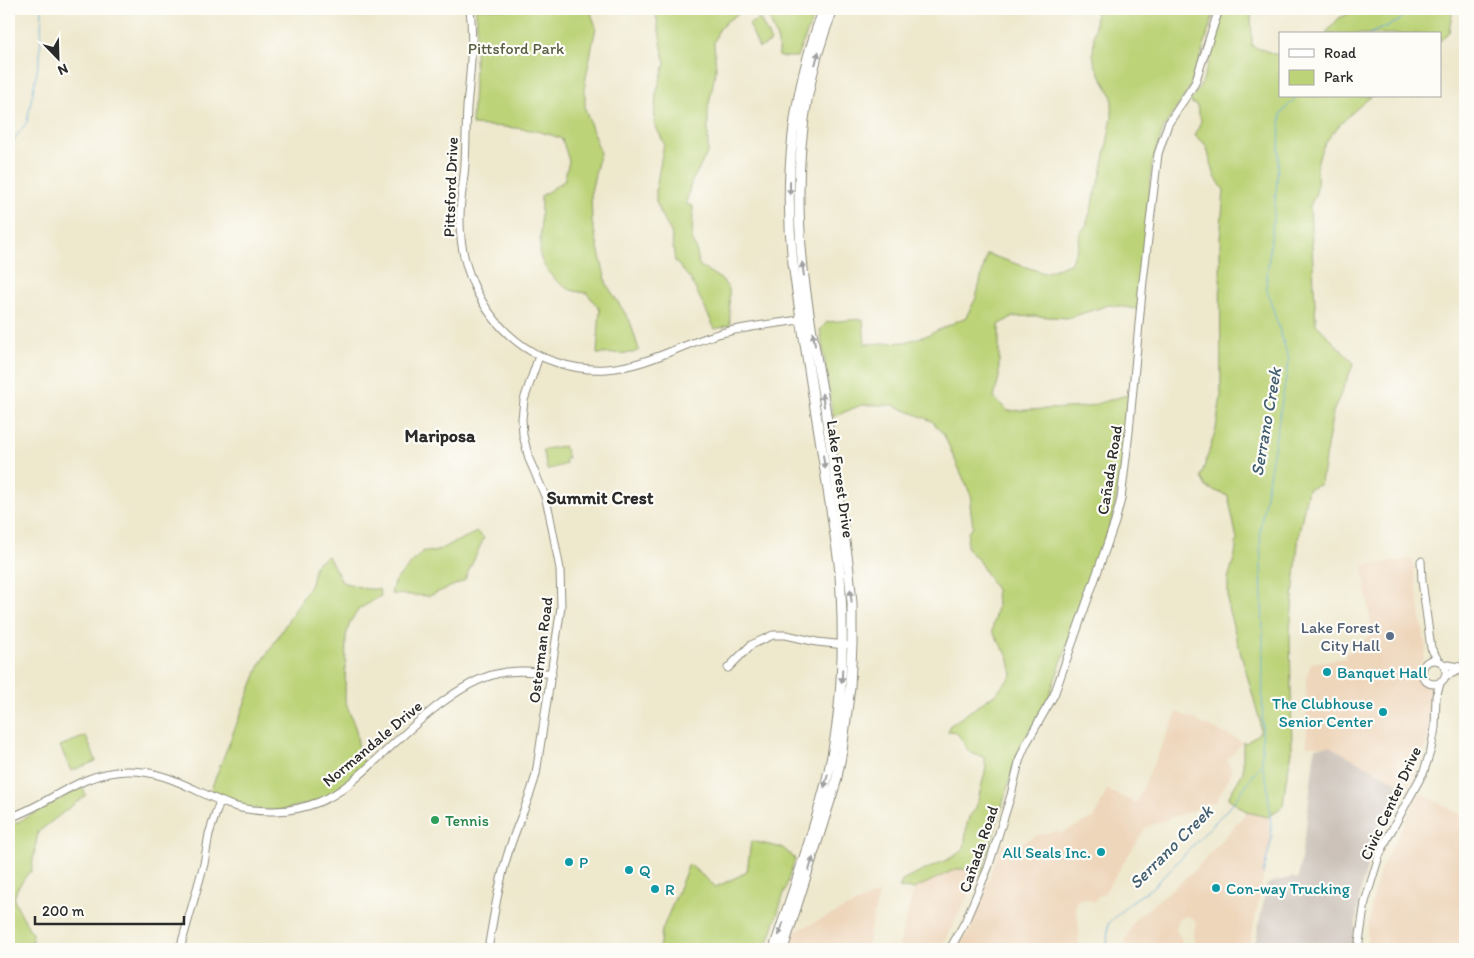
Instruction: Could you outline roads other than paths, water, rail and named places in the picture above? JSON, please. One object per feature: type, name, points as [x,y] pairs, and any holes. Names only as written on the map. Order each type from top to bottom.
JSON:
[{"type":"main road","name":"Lake Forest Drive","points":[[774,949],[827,780],[840,702],[852,603],[848,562],[791,237],[792,140],[796,110],[814,38],[824,9]]},
{"type":"main road","name":"Lake Forest Drive","points":[[806,319],[800,236],[801,140],[811,81],[833,9]]},
{"type":"main road","name":"Lake Forest Drive","points":[[783,949],[836,782],[845,734],[850,687],[847,644]]},
{"type":"main road","points":[[831,758],[845,734],[842,730],[844,708],[840,702]]},
{"type":"street","name":"Pittsford Drive","points":[[470,9],[471,60],[460,217],[461,242],[472,283],[489,314],[503,330],[539,356],[585,369],[606,369],[644,363],[682,346],[720,333],[806,319]]},
{"type":"street","name":"Cañada Road","points":[[950,949],[965,922],[981,886],[1011,795],[1020,758],[1054,694],[1115,522],[1130,432],[1144,271],[1158,154],[1168,124],[1195,83],[1219,9]]},
{"type":"street","name":"Osterman Road","points":[[488,949],[505,863],[536,774],[561,607],[560,569],[545,496],[529,459],[523,435],[524,400],[539,356]]},
{"type":"street","name":"Civic Center Drive","points":[[1421,561],[1430,648],[1422,673],[1436,696]]},
{"type":"street","points":[[728,668],[751,644],[773,636],[786,635],[817,642],[847,644]]},
{"type":"street","name":"Civic Center Drive","points":[[1358,949],[1364,902],[1379,856],[1421,778],[1431,750],[1435,728],[1436,696],[1446,670],[1430,648]]},
{"type":"street","points":[[1426,662],[1434,660],[1465,668]]},
{"type":"street","points":[[1429,683],[1433,684],[1465,668]]},
{"type":"street","name":"Normandale Drive","points":[[9,818],[78,782],[105,773],[121,771],[139,771],[165,776],[220,801],[242,808],[269,811],[294,809],[320,801],[346,786],[443,701],[470,683],[505,672],[530,671],[552,674]]},
{"type":"street","points":[[180,949],[204,864],[209,834],[220,801]]},
{"type":"waterway","points":[[9,146],[27,122],[40,56],[42,9]]},
{"type":"waterway","name":"Serrano Creek","points":[[1374,32],[1399,21],[1409,9]]},
{"type":"waterway","name":"Serrano Creek","points":[[1107,949],[1108,924],[1131,902],[1153,887],[1186,853],[1233,803],[1262,763],[1263,634],[1260,530],[1289,360],[1266,287],[1277,181],[1281,114],[1295,98]]},
{"type":"waterway","name":"Serrano Creek","points":[[1262,764],[1267,782],[1272,838],[1263,874]]},
{"type":"place","name":"Lake Forest City Hall","points":[[1390,636]]},
{"type":"place","name":"Banquet Hall","points":[[1327,672]]},
{"type":"place","name":"The Clubhouse Senior Center","points":[[1383,712]]},
{"type":"place","name":"Tennis","points":[[435,820]]},
{"type":"place","name":"All Seals Inc.","points":[[1101,852]]},
{"type":"place","name":"P","points":[[569,862]]},
{"type":"place","name":"Q","points":[[629,870]]},
{"type":"place","name":"Con-way Trucking","points":[[1216,888]]},
{"type":"place","name":"R","points":[[655,889]]},
{"type":"district","name":"Mariposa","points":[[440,436]]},
{"type":"district","name":"Summit Crest","points":[[600,498]]},
{"type":"park label","name":"Pittsford Park","points":[[516,48]]}]
